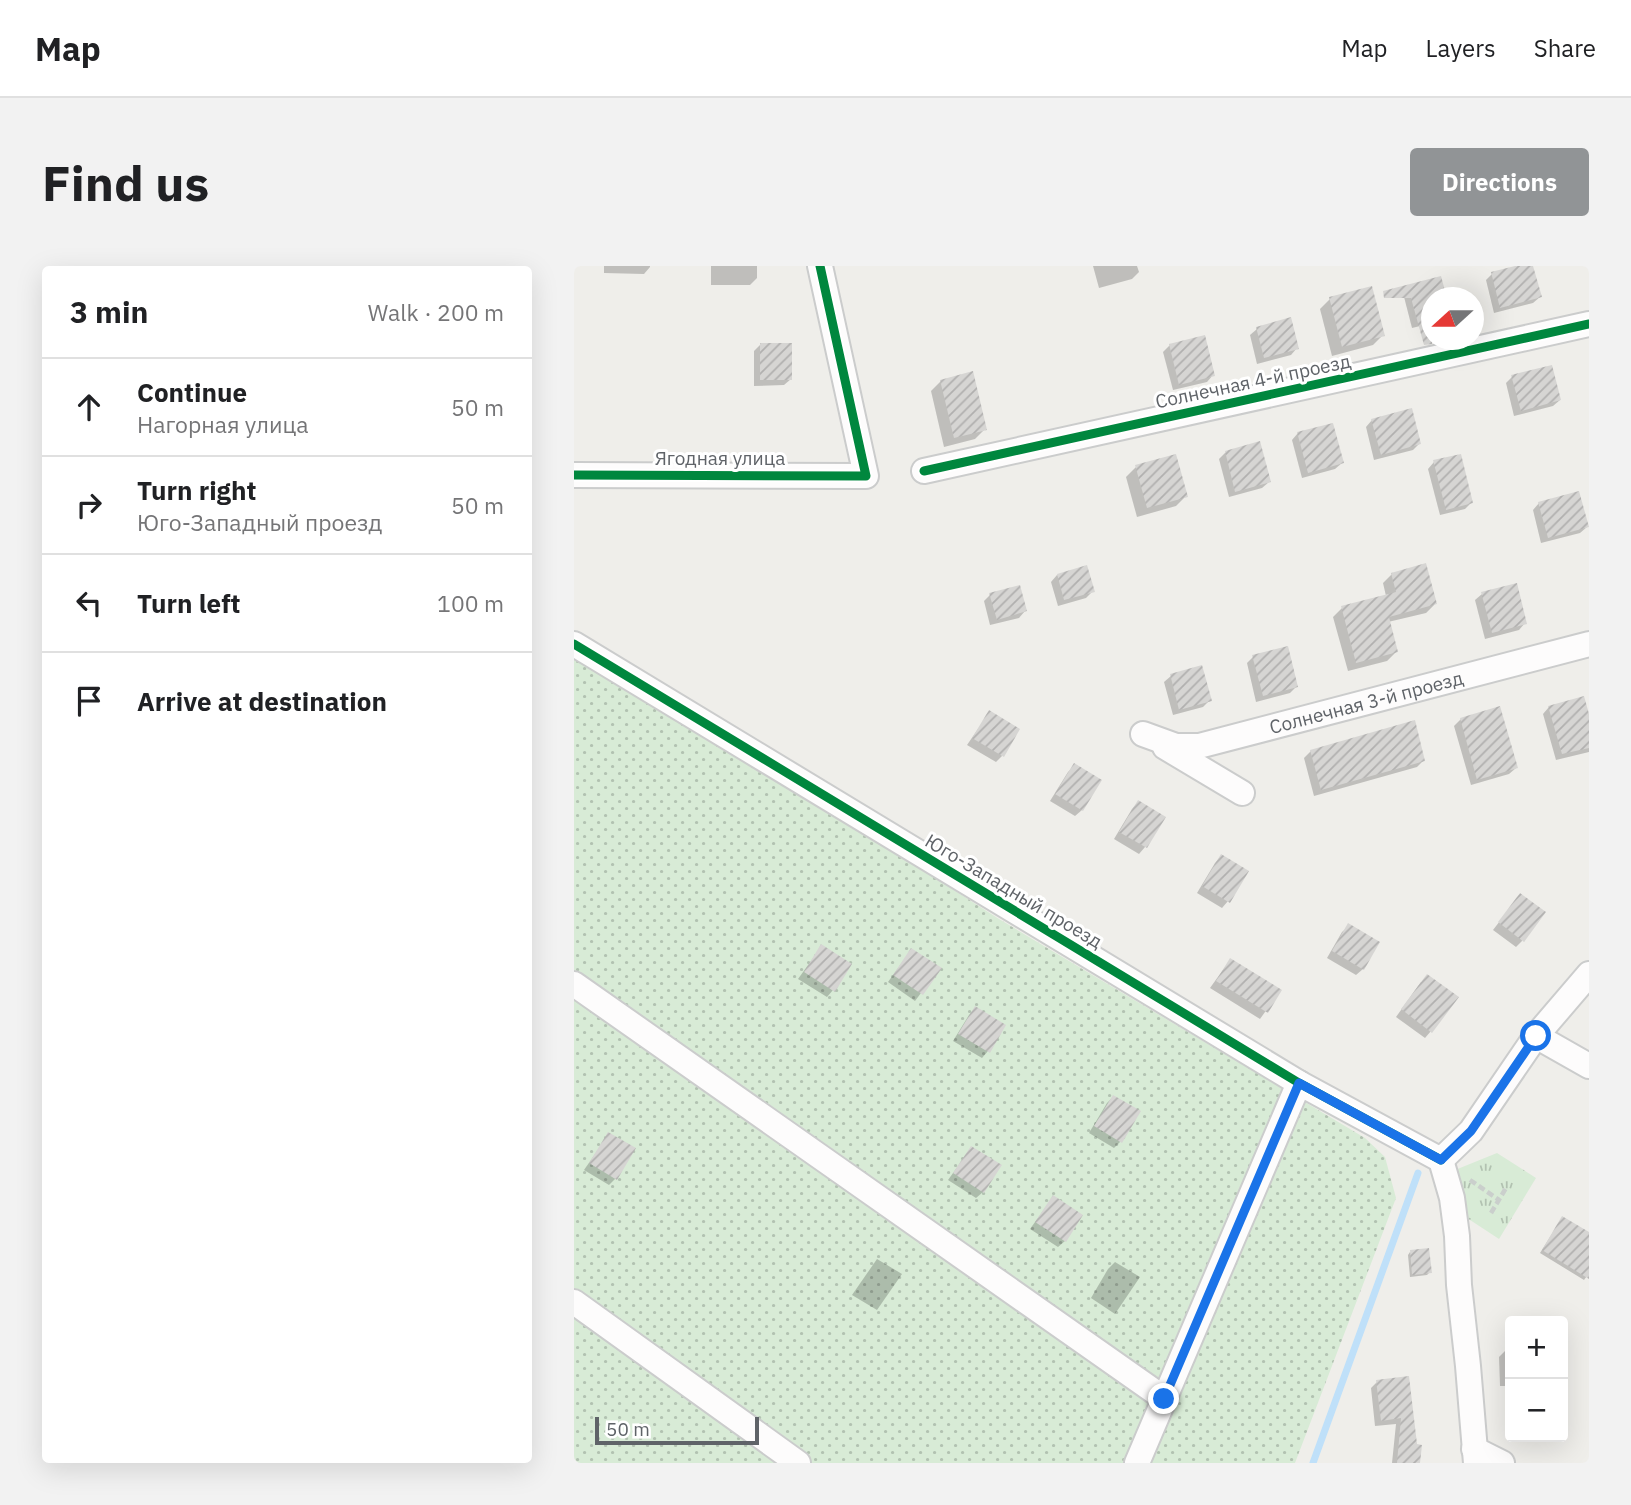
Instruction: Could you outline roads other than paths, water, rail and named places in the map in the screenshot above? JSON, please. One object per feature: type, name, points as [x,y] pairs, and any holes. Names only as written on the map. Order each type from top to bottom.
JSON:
[{"type":"street","name":"Ягодная улица","points":[[574,475],[866,476],[820,266]]},
{"type":"street","name":"Солнечная 4-й проезд","points":[[924,471],[1589,324]]},
{"type":"street","name":"Солнечная 3-й проезд","points":[[1242,793],[1143,734],[1176,746],[1199,746],[1589,643]]},
{"type":"street","name":"Юго-Западный проезд","points":[[574,644],[1299,1083],[1441,1160]]},
{"type":"street","points":[[1502,1463],[1475,1456],[1457,1236],[1452,1198],[1441,1160],[1471,1131],[1536,1036],[1589,974]]},
{"type":"street","points":[[574,985],[1164,1399]]},
{"type":"street","points":[[1536,1036],[1589,1066]]},
{"type":"street","points":[[1137,1463],[1299,1083]]},
{"type":"street","points":[[574,1302],[798,1463]]},
{"type":"waterway","points":[[1313,1463],[1418,1173]]}]
